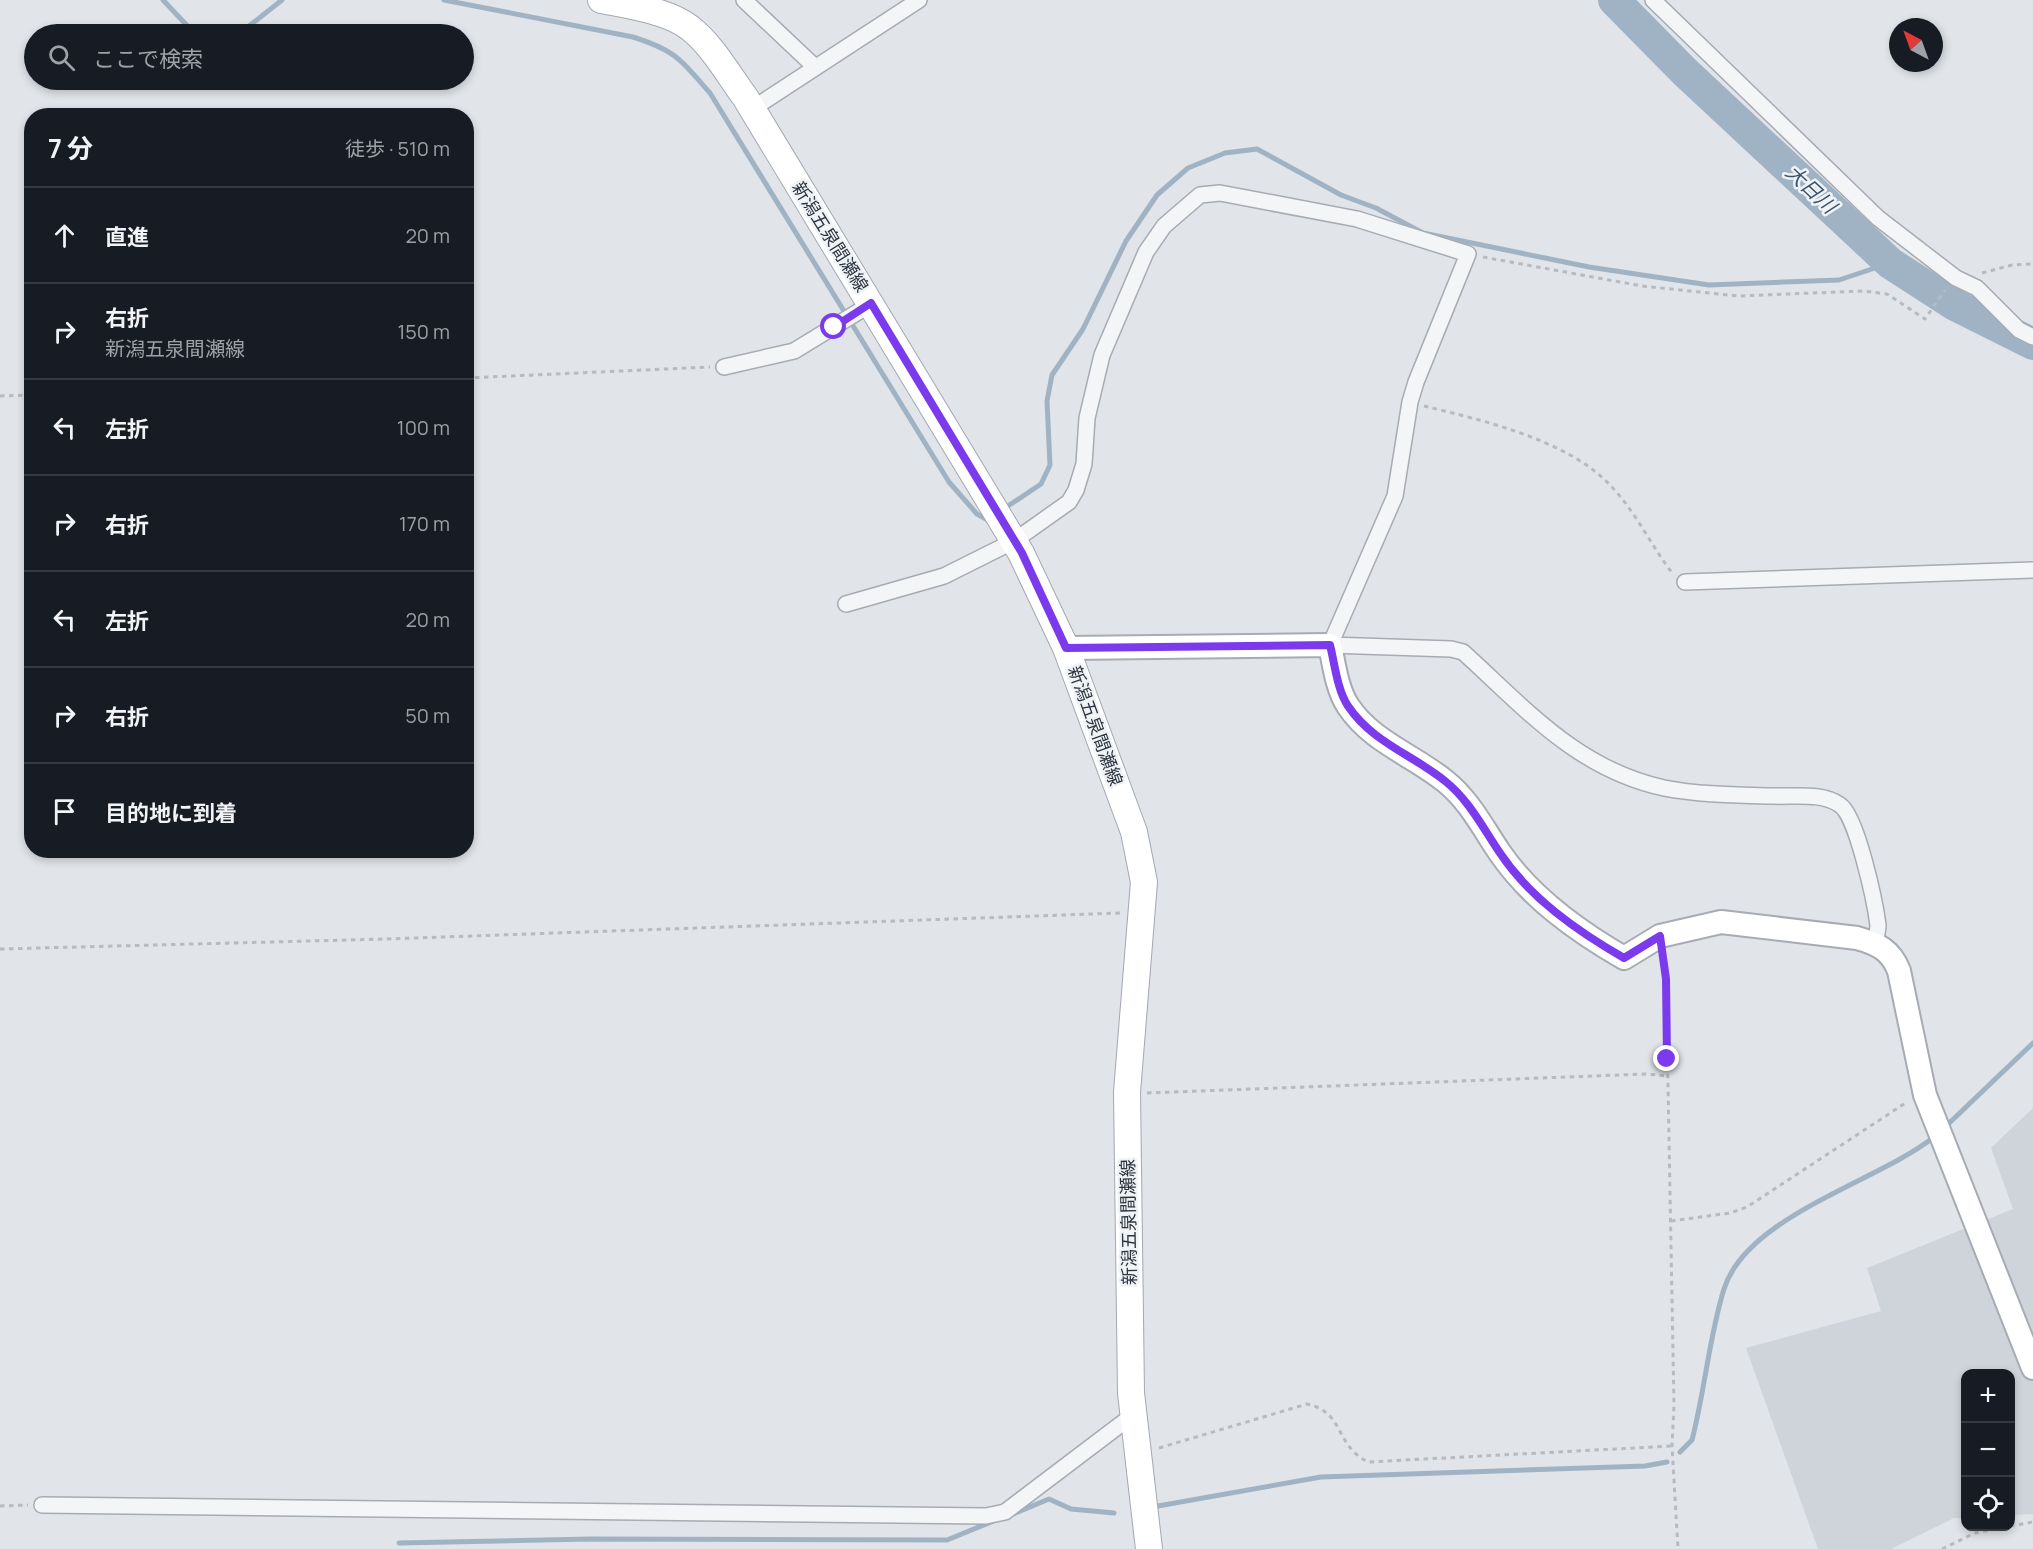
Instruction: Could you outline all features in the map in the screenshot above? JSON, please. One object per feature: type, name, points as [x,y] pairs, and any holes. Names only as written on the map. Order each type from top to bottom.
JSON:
[{"type":"main road","name":"新潟五泉間瀬線","points":[[601,0],[645,9],[688,26],[704,41],[752,109],[1014,541],[1066,648],[1134,832],[1144,882],[1127,1092],[1133,1415],[1149,1549]]},
{"type":"street","points":[[744,0],[815,67]]},
{"type":"street","points":[[752,109],[919,0]]},
{"type":"street","points":[[1653,0],[1878,218],[1952,282],[1977,288],[2019,330],[2033,337]]},
{"type":"street","points":[[846,604],[944,576],[1014,541],[1069,502],[1076,490],[1084,464],[1087,418],[1102,355],[1114,326],[1146,252],[1164,225],[1200,195],[1220,193],[1357,219],[1468,254],[1410,402],[1395,496],[1330,645],[1338,682],[1348,705],[1375,736],[1446,782],[1484,825],[1500,854],[1541,901],[1588,937],[1624,958],[1660,936],[1721,922],[1828,933],[1875,943],[1893,956],[1899,971],[1925,1095],[2033,1368]]},
{"type":"street","points":[[724,367],[794,351],[871,303]]},
{"type":"street","points":[[1685,582],[2033,570]]},
{"type":"street","points":[[1066,648],[1330,645],[1451,649],[1463,652],[1570,748],[1608,769],[1663,788],[1704,794],[1813,797],[1841,805],[1852,818],[1858,837],[1878,928],[1875,943]]},
{"type":"street","points":[[42,1505],[986,1516],[1005,1512],[1133,1415]]},
{"type":"path","points":[[1468,254],[1642,286],[1738,296],[1871,292],[1887,294],[1925,319],[1952,282],[2012,265],[2033,264]]},
{"type":"path","points":[[474,378],[724,367]]},
{"type":"path","points":[[0,396],[24,395]]},
{"type":"path","points":[[1410,402],[1499,424],[1593,468],[1611,485],[1672,574],[1685,582]]},
{"type":"path","points":[[0,949],[387,939],[1142,913]]},
{"type":"path","points":[[1660,936],[1666,979],[1674,1405],[1672,1446],[1678,1549]]},
{"type":"path","points":[[1127,1092],[1646,1074],[1667,1076]]},
{"type":"path","points":[[1670,1221],[1730,1213],[1747,1207],[1912,1099],[1925,1095]]},
{"type":"path","points":[[1138,1455],[1307,1404],[1322,1407],[1332,1418],[1353,1454],[1368,1462],[1672,1446]]},
{"type":"path","points":[[0,1506],[42,1505]]},
{"type":"path","points":[[2015,1525],[2033,1522]]},
{"type":"path","points":[[1942,1549],[1975,1533],[1985,1531]]},
{"type":"shaded area","points":[[2033,1108],[2033,1514],[2015,1515],[2015,1369],[1961,1369],[1961,1518],[1954,1518],[1891,1549],[1818,1549],[1746,1348],[1881,1311],[1867,1268],[2013,1209],[1991,1148]]},
{"type":"waterway","points":[[163,0],[186,24]]},
{"type":"waterway","points":[[252,24],[282,0]]},
{"type":"waterway","points":[[444,0],[633,37],[660,47],[684,64],[710,93],[949,482],[977,514],[986,519],[991,516]]},
{"type":"waterway","name":"大日川","points":[[1614,0],[1685,72],[1890,263],[1955,305],[2033,344]]},
{"type":"waterway","points":[[1002,510],[1041,484],[1050,465],[1047,401],[1052,375],[1083,329],[1126,241],[1157,195],[1188,168],[1225,153],[1257,149],[1341,195],[1376,208],[1423,233],[1589,267],[1709,285],[1839,280],[1890,263]]},
{"type":"waterway","points":[[1943,1129],[2033,1043]]},
{"type":"waterway","points":[[1680,1452],[1692,1440],[1719,1307],[1724,1289],[1737,1263],[1758,1241],[1786,1221],[1816,1202],[1910,1153],[1934,1137]]},
{"type":"waterway","points":[[1158,1506],[1321,1477],[1645,1466],[1667,1462]]},
{"type":"waterway","points":[[1013,1514],[1049,1499],[1071,1509],[1114,1513]]},
{"type":"waterway","points":[[399,1543],[590,1539],[947,1540],[996,1520]]},
{"type":"route","points":[[834,327],[871,303],[1022,553],[1066,648],[1330,645],[1338,682],[1348,705],[1375,736],[1446,782],[1484,825],[1500,854],[1541,901],[1588,937],[1624,958],[1660,936],[1666,979],[1667,1059]]}]
